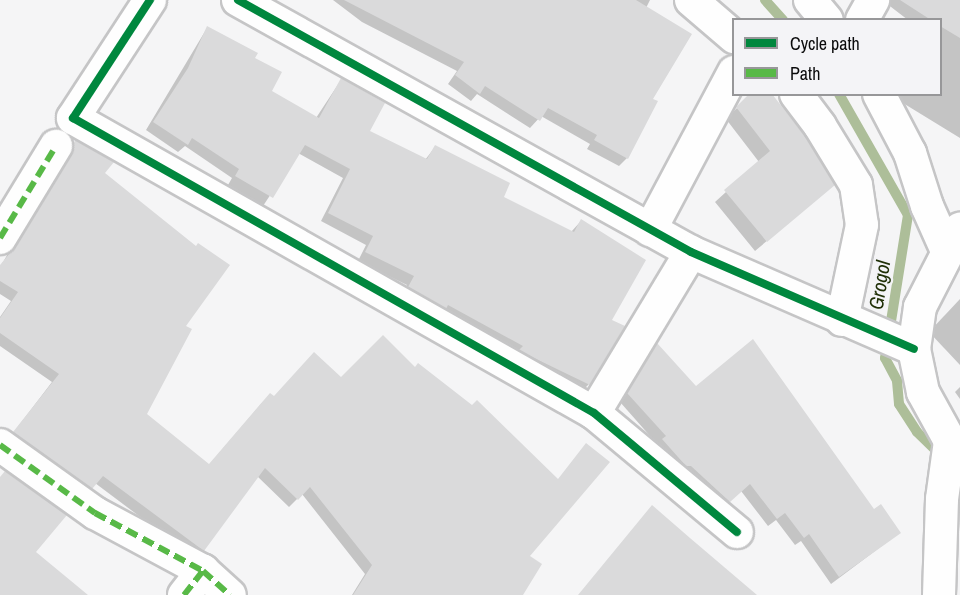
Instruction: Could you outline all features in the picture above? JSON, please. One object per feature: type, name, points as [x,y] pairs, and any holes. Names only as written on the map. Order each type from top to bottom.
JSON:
[{"type":"street","points":[[150,0],[73,118],[594,413],[737,532]]},
{"type":"street","points":[[238,0],[691,252],[855,326],[906,346]]},
{"type":"street","points":[[691,0],[732,36]]},
{"type":"street","points":[[810,0],[825,18]]},
{"type":"street","points":[[862,18],[873,0]]},
{"type":"street","points":[[650,230],[732,76]]},
{"type":"street","points":[[797,96],[856,186],[862,225],[855,326]]},
{"type":"street","points":[[880,96],[910,153],[927,206],[953,240],[920,307],[906,346],[923,392],[952,438],[942,499],[939,595]]},
{"type":"street","points":[[0,238],[56,146]]},
{"type":"street","points":[[594,413],[691,252]]},
{"type":"street","points":[[0,446],[95,513],[203,571],[230,595]]},
{"type":"street","points":[[184,595],[203,571]]},
{"type":"building","points":[[344,0],[636,0],[692,34],[653,99],[658,101],[628,159],[594,140],[597,135],[548,108],[540,121],[485,86],[480,94],[455,75],[464,62]]},
{"type":"building","points":[[900,0],[960,0],[960,38],[942,27],[942,18],[928,18]]},
{"type":"building","points":[[207,26],[258,53],[255,58],[282,72],[272,91],[319,118],[341,78],[385,103],[370,131],[427,159],[435,145],[510,183],[504,197],[574,232],[581,219],[646,260],[612,320],[625,326],[590,385],[519,350],[523,346],[448,305],[446,309],[408,287],[414,276],[365,252],[373,236],[328,213],[350,169],[305,145],[273,198],[235,176],[239,169],[192,138],[188,145],[153,122],[188,68]]},
{"type":"building","points":[[747,96],[774,96],[805,136],[835,185],[767,242],[724,190],[770,151],[736,107]]},
{"type":"building","points":[[75,140],[114,162],[105,173],[196,246],[198,243],[230,265],[186,326],[192,329],[147,414],[209,464],[270,393],[274,396],[314,352],[341,377],[383,335],[415,367],[418,363],[472,405],[477,400],[558,479],[586,443],[610,462],[530,556],[542,564],[523,595],[353,595],[372,565],[310,487],[298,500],[265,468],[204,551],[103,476],[92,489],[13,432],[59,374],[0,333],[0,318],[18,292],[0,281],[0,265],[15,247],[71,155]]},
{"type":"building","points":[[753,339],[874,509],[881,504],[901,533],[839,577],[809,534],[804,538],[785,513],[777,519],[750,484],[730,502],[691,466],[686,466],[662,439],[666,436],[627,393],[657,343],[696,386]]},
{"type":"building","points":[[5,471],[67,515],[36,552],[88,595],[0,595],[0,477]]},
{"type":"building","points":[[652,505],[690,538],[757,595],[578,595]]},
{"type":"waterway","name":"Grogol","points":[[765,0],[781,18]]},
{"type":"waterway","name":"Grogol","points":[[840,96],[908,215],[885,358],[897,381],[899,404],[917,432],[942,456]]},
{"type":"marked path","points":[[0,238],[56,146]]},
{"type":"marked path","points":[[0,445],[95,513],[203,571],[230,595]]},
{"type":"marked path","points":[[184,595],[203,571]]},
{"type":"cycle path","points":[[150,0],[73,118],[594,413],[737,532]]},
{"type":"cycle path","points":[[238,0],[691,252],[914,349]]}]
